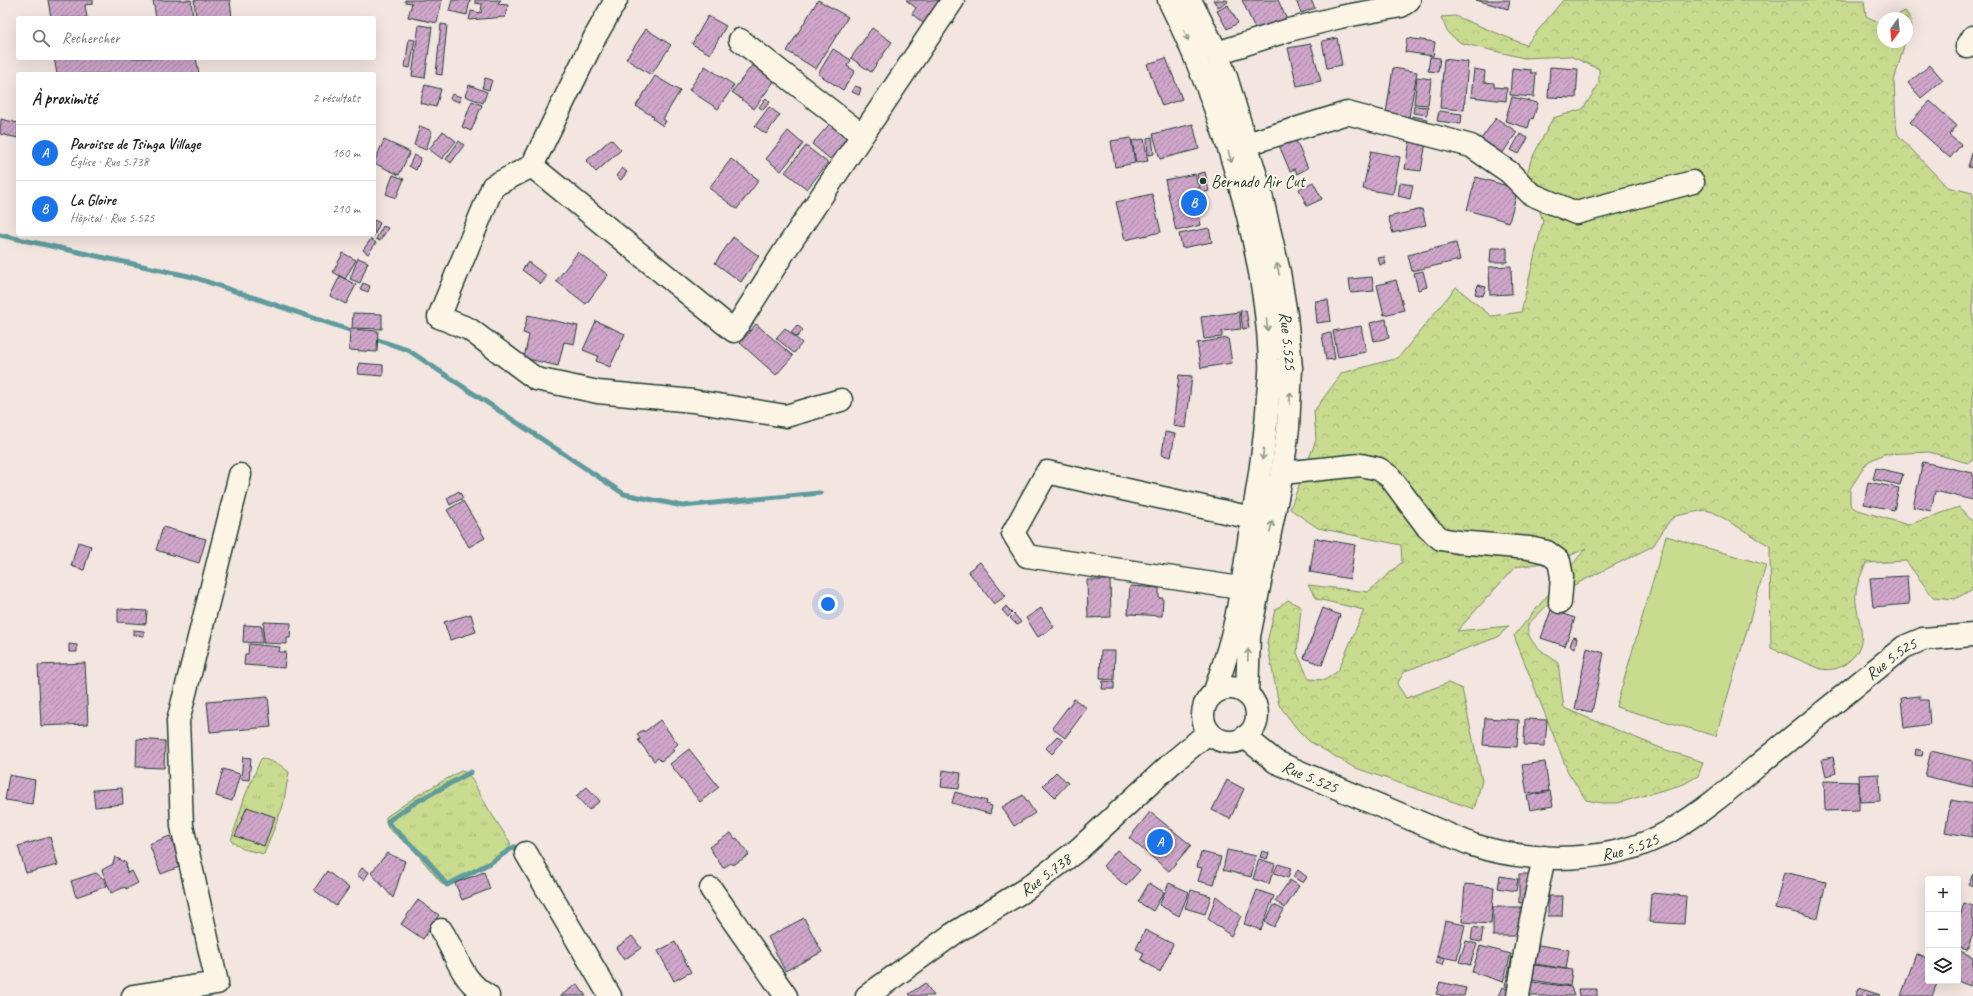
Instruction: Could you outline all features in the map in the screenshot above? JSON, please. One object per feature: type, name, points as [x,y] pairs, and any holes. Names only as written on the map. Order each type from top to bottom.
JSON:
[{"type":"street","points":[[616,0],[591,44],[532,166],[493,186],[439,317],[469,329],[536,379],[598,392],[693,401],[786,416],[841,400]]},
{"type":"street","points":[[532,166],[734,331],[784,252],[953,0]]},
{"type":"street","name":"Rue 5.525","points":[[1169,0],[1193,52],[1222,128],[1238,182],[1260,268],[1266,307],[1270,362],[1262,464],[1232,635],[1215,691]]},
{"type":"street","name":"Rue 5.525","points":[[1190,0],[1217,53],[1247,144],[1259,186],[1278,265],[1286,315],[1291,368],[1288,428],[1282,473],[1249,636],[1247,694]]},
{"type":"street","points":[[1217,53],[1289,30],[1340,17],[1401,6],[1409,0]]},
{"type":"street","points":[[740,40],[862,135]]},
{"type":"street","points":[[1247,144],[1347,114],[1471,146],[1509,172],[1531,194],[1576,213],[1693,182]]},
{"type":"street","points":[[1282,473],[1361,465],[1379,468],[1390,477],[1428,528],[1441,539],[1458,542],[1529,548],[1547,552],[1559,561],[1562,577],[1560,602]]},
{"type":"street","points":[[1240,588],[1027,556],[1013,533],[1047,472],[1252,518]]},
{"type":"street","points":[[133,996],[217,982],[182,826],[178,721],[240,475]]},
{"type":"street","name":"Rue 5.525","points":[[1245,737],[1276,762],[1473,845],[1506,853],[1544,857],[1573,858],[1596,855],[1647,842],[1670,831],[1733,786],[1904,647],[1922,639],[1973,635]]},
{"type":"street","points":[[1231,688],[1240,689],[1247,694],[1254,704],[1257,716],[1255,724],[1245,737],[1230,742],[1215,737],[1208,732],[1204,724],[1203,711],[1208,698],[1215,691],[1231,688]]},
{"type":"street","name":"Rue 5.738","points":[[867,996],[953,934],[1026,889],[1079,849],[1173,762],[1208,732]]},
{"type":"street","points":[[526,853],[610,996]]},
{"type":"street","points":[[1518,996],[1528,934],[1544,857]]},
{"type":"street","points":[[711,889],[786,996]]},
{"type":"street","points":[[442,930],[451,944],[465,978],[477,990],[488,996]]},
{"type":"green space","points":[[1563,0],[1864,0],[1866,16],[1877,22],[1877,48],[1903,48],[1894,81],[1896,125],[1898,135],[1947,187],[1973,193],[1973,460],[1968,463],[1929,452],[1884,454],[1869,461],[1864,467],[1850,489],[1850,504],[1855,509],[1908,525],[1959,507],[1973,522],[1973,584],[1971,590],[1955,599],[1933,597],[1906,561],[1866,563],[1856,592],[1857,610],[1861,628],[1860,645],[1856,653],[1849,661],[1840,667],[1825,670],[1771,648],[1770,546],[1713,512],[1705,510],[1676,516],[1670,520],[1653,546],[1562,591],[1528,624],[1528,631],[1533,642],[1558,663],[1564,708],[1663,749],[1703,762],[1698,776],[1684,784],[1618,803],[1601,803],[1586,800],[1568,772],[1514,636],[1586,548],[1559,561],[1515,567],[1457,631],[1509,626],[1498,637],[1405,671],[1397,684],[1406,698],[1448,683],[1462,689],[1482,781],[1474,809],[1353,767],[1309,741],[1298,730],[1279,705],[1267,642],[1275,610],[1288,600],[1301,607],[1297,653],[1309,679],[1325,680],[1338,671],[1364,610],[1317,599],[1308,585],[1368,592],[1402,562],[1401,545],[1318,528],[1290,509],[1316,440],[1314,411],[1342,373],[1398,358],[1456,287],[1491,316],[1521,312],[1543,221],[1527,174],[1531,160],[1553,118],[1583,109],[1599,84],[1599,69],[1570,56],[1524,58],[1461,43],[1448,33],[1441,17],[1455,16],[1526,45]]},
{"type":"green space","points":[[1666,536],[1766,565],[1716,736],[1616,707]]},
{"type":"green space","points":[[262,758],[280,765],[289,772],[283,806],[264,854],[243,849],[231,841],[245,796]]},
{"type":"green space","points":[[461,771],[468,773],[489,810],[510,842],[511,850],[500,859],[443,885],[413,849],[388,828],[386,817],[418,795]]},
{"type":"building","points":[[48,0],[93,0],[93,4],[85,5],[87,16],[51,16]]},
{"type":"building","points":[[153,0],[191,0],[193,16],[156,16]]},
{"type":"building","points":[[194,0],[230,0],[232,16],[196,16]]},
{"type":"building","points":[[405,0],[442,0],[437,23],[408,17],[412,3],[405,2]]},
{"type":"building","points":[[452,0],[470,0],[467,15],[449,11]]},
{"type":"building","points":[[475,0],[501,0],[497,4],[508,5],[505,17],[469,20],[471,11],[481,13],[482,4],[475,3]]},
{"type":"building","points":[[818,0],[848,17],[816,69],[787,51]]},
{"type":"building","points":[[906,0],[949,0],[928,27],[912,14],[916,8]]},
{"type":"building","points":[[1213,0],[1227,0],[1228,2],[1218,7]]},
{"type":"building","points":[[1242,0],[1278,0],[1287,20],[1257,33]]},
{"type":"building","points":[[1296,0],[1311,0],[1315,8],[1301,13]]},
{"type":"building","points":[[1476,0],[1510,0],[1508,9]]},
{"type":"building","points":[[1228,5],[1238,23],[1227,29],[1217,11]]},
{"type":"building","points":[[708,16],[726,26],[710,54],[692,44]]},
{"type":"building","points":[[441,24],[447,25],[442,75],[436,74]]},
{"type":"building","points":[[419,25],[432,27],[425,78],[412,76]]},
{"type":"building","points":[[872,28],[892,42],[871,72],[851,58]]},
{"type":"building","points":[[646,29],[671,45],[651,75],[626,59]]},
{"type":"building","points":[[1337,38],[1342,65],[1327,68],[1322,41]]},
{"type":"building","points":[[1407,38],[1435,42],[1433,56],[1405,52]]},
{"type":"building","points":[[409,39],[415,40],[410,68],[405,67]]},
{"type":"building","points":[[1311,44],[1321,81],[1297,86],[1288,48]]},
{"type":"building","points":[[833,49],[851,60],[847,66],[855,71],[843,90],[818,74]]},
{"type":"building","points":[[1430,57],[1440,58],[1438,72],[1428,71]]},
{"type":"building","points":[[1166,58],[1182,99],[1162,106],[1147,64]]},
{"type":"building","points":[[1444,59],[1468,62],[1464,110],[1440,108]]},
{"type":"building","points":[[54,60],[196,60],[199,72],[57,72]]},
{"type":"building","points":[[753,64],[775,80],[754,109],[732,92]]},
{"type":"building","points":[[1930,65],[1943,80],[1921,98],[1908,83]]},
{"type":"building","points":[[705,66],[734,85],[718,109],[689,90]]},
{"type":"building","points":[[1550,67],[1578,69],[1576,98],[1548,97]]},
{"type":"building","points":[[1393,68],[1417,72],[1409,117],[1386,113]]},
{"type":"building","points":[[1512,68],[1531,70],[1531,73],[1536,73],[1534,97],[1510,95]]},
{"type":"building","points":[[1474,69],[1485,71],[1484,82],[1494,83],[1494,87],[1507,88],[1506,101],[1471,97]]},
{"type":"building","points":[[655,76],[680,91],[663,119],[666,121],[663,126],[653,119],[654,117],[636,106]]},
{"type":"building","points":[[1417,77],[1431,79],[1428,105],[1414,104]]},
{"type":"building","points":[[485,78],[492,80],[489,90],[482,88]]},
{"type":"building","points":[[425,85],[441,89],[436,107],[420,103]]},
{"type":"building","points":[[469,85],[487,92],[483,103],[465,96]]},
{"type":"building","points":[[855,86],[861,88],[859,95],[852,92]]},
{"type":"building","points":[[452,94],[461,97],[460,102],[450,99]]},
{"type":"building","points":[[1512,97],[1538,103],[1533,119],[1531,118],[1528,128],[1505,121]]},
{"type":"building","points":[[766,98],[770,102],[763,110],[759,107]]},
{"type":"building","points":[[472,101],[482,105],[471,131],[462,127]]},
{"type":"building","points":[[1930,101],[1957,126],[1949,135],[1961,145],[1950,158],[1910,122]]},
{"type":"building","points":[[1414,106],[1428,107],[1427,115],[1413,113]]},
{"type":"building","points":[[769,107],[780,115],[766,134],[755,126]]},
{"type":"building","points":[[1439,111],[1462,114],[1461,124],[1437,121]]},
{"type":"building","points":[[1412,116],[1427,119],[1426,126],[1410,123]]},
{"type":"building","points":[[835,118],[850,135],[830,159],[812,144]]},
{"type":"building","points":[[1496,118],[1517,132],[1500,157],[1479,142]]},
{"type":"building","points":[[1,119],[16,123],[16,138],[0,134]]},
{"type":"building","points":[[1193,124],[1199,149],[1160,159],[1153,134]]},
{"type":"building","points":[[420,126],[432,131],[426,150],[414,145]]},
{"type":"building","points":[[443,131],[456,141],[442,159],[429,149]]},
{"type":"building","points":[[788,131],[803,144],[781,171],[766,159]]},
{"type":"building","points":[[1520,134],[1528,138],[1519,154],[1511,150]]},
{"type":"building","points":[[1294,136],[1308,168],[1297,174],[1295,169],[1290,171],[1278,143]]},
{"type":"building","points":[[1152,137],[1154,154],[1148,155],[1147,138]]},
{"type":"building","points":[[1131,138],[1135,163],[1115,167],[1111,141]]},
{"type":"building","points":[[611,139],[621,150],[596,172],[586,161]]},
{"type":"building","points":[[1144,139],[1148,161],[1136,163],[1132,141]]},
{"type":"building","points":[[384,140],[410,152],[399,175],[376,164],[376,158]]},
{"type":"building","points":[[1410,140],[1426,142],[1421,171],[1405,169]]},
{"type":"building","points":[[459,141],[464,145],[451,163],[446,159]]},
{"type":"building","points":[[806,146],[828,163],[807,189],[785,172]]},
{"type":"building","points":[[1973,150],[1973,168],[1968,167]]},
{"type":"building","points":[[1371,151],[1400,157],[1393,194],[1363,189]]},
{"type":"building","points":[[414,155],[421,158],[416,170],[409,166]]},
{"type":"building","points":[[731,159],[759,180],[737,209],[709,188]]},
{"type":"building","points":[[622,168],[627,172],[621,180],[616,176]]},
{"type":"building","points":[[1205,172],[1209,191],[1201,193],[1197,174]]},
{"type":"building","points":[[1195,174],[1200,196],[1196,197],[1201,225],[1176,231],[1165,180]]},
{"type":"building","points":[[393,175],[404,179],[396,198],[386,194]]},
{"type":"building","points":[[1476,177],[1518,189],[1509,222],[1467,210]]},
{"type":"building","points":[[1313,182],[1322,199],[1307,206],[1299,189]]},
{"type":"building","points":[[1400,183],[1413,185],[1410,199],[1398,196]]},
{"type":"building","points":[[1152,194],[1161,232],[1125,240],[1116,202]]},
{"type":"building","points":[[1422,209],[1426,225],[1393,233],[1388,217]]},
{"type":"building","points":[[376,221],[380,223],[376,232]]},
{"type":"building","points":[[383,226],[388,228],[380,241],[376,239]]},
{"type":"building","points":[[1209,228],[1212,242],[1182,248],[1179,234]]},
{"type":"building","points":[[733,237],[759,256],[741,282],[715,263]]},
{"type":"building","points":[[371,239],[376,243],[368,254],[363,250]]},
{"type":"building","points":[[1456,243],[1460,260],[1412,271],[1408,255]]},
{"type":"building","points":[[1491,248],[1507,248],[1507,262],[1490,262]]},
{"type":"building","points":[[578,252],[608,275],[586,304],[556,281]]},
{"type":"building","points":[[343,253],[356,260],[345,279],[333,272]]},
{"type":"building","points":[[1384,257],[1386,264],[1380,265],[1378,258]]},
{"type":"building","points":[[358,258],[368,262],[360,283],[350,279]]},
{"type":"building","points":[[528,262],[547,276],[541,284],[522,270]]},
{"type":"building","points":[[1511,266],[1512,294],[1490,295],[1489,267]]},
{"type":"building","points":[[1423,271],[1427,287],[1418,290],[1414,273]]},
{"type":"building","points":[[340,276],[356,285],[346,304],[330,296]]},
{"type":"building","points":[[1372,277],[1374,291],[1351,293],[1349,279]]},
{"type":"building","points":[[1396,280],[1404,310],[1384,315],[1377,285]]},
{"type":"building","points":[[363,283],[370,286],[368,292],[360,289]]},
{"type":"building","points":[[1478,285],[1486,287],[1483,296],[1475,294]]},
{"type":"building","points":[[1328,300],[1331,321],[1317,323],[1315,301]]},
{"type":"building","points":[[1246,310],[1249,328],[1243,329],[1240,311]]},
{"type":"building","points":[[1239,312],[1241,329],[1222,331],[1222,337],[1204,339],[1201,317]]},
{"type":"building","points":[[353,313],[382,314],[382,329],[352,328]]},
{"type":"building","points":[[528,315],[578,326],[574,344],[564,342],[558,366],[524,358],[529,335],[523,333]]},
{"type":"building","points":[[1386,319],[1389,338],[1374,341],[1370,323]]},
{"type":"building","points":[[596,321],[625,334],[610,367],[596,361],[598,356],[583,350]]},
{"type":"building","points":[[756,324],[793,356],[776,375],[740,343]]},
{"type":"building","points":[[797,325],[803,330],[797,337],[791,332]]},
{"type":"building","points":[[1361,326],[1366,352],[1338,357],[1333,331]]},
{"type":"building","points":[[785,328],[802,343],[794,353],[776,338]]},
{"type":"building","points":[[350,329],[378,331],[377,352],[349,350]]},
{"type":"building","points":[[1331,333],[1335,359],[1326,360],[1322,334]]},
{"type":"building","points":[[1228,338],[1232,363],[1201,368],[1197,343]]},
{"type":"building","points":[[359,363],[383,365],[383,376],[358,374]]},
{"type":"building","points":[[1179,375],[1192,376],[1186,428],[1173,426]]},
{"type":"building","points":[[1165,432],[1175,434],[1171,457],[1162,455]]},
{"type":"building","points":[[1923,462],[1973,473],[1973,500],[1935,491],[1931,511],[1913,507]]},
{"type":"building","points":[[1876,468],[1903,474],[1900,485],[1873,479]]},
{"type":"building","points":[[1868,482],[1899,488],[1894,510],[1864,504]]},
{"type":"building","points":[[459,491],[463,498],[450,505],[447,498]]},
{"type":"building","points":[[463,501],[485,538],[469,547],[447,510]]},
{"type":"building","points":[[163,527],[206,539],[199,563],[156,550]]},
{"type":"building","points":[[1315,538],[1355,545],[1350,579],[1310,572]]},
{"type":"building","points":[[78,542],[91,546],[84,570],[71,566]]},
{"type":"building","points":[[980,562],[1006,596],[994,604],[968,571]]},
{"type":"building","points":[[1907,576],[1909,604],[1873,607],[1870,578]]},
{"type":"building","points":[[1087,580],[1110,580],[1111,617],[1088,618]]},
{"type":"building","points":[[1130,586],[1159,588],[1159,598],[1163,598],[1162,616],[1128,614]]},
{"type":"building","points":[[1006,606],[1012,613],[1008,617],[1002,610]]},
{"type":"building","points":[[1041,608],[1054,627],[1038,637],[1026,618]]},
{"type":"building","points":[[1323,608],[1340,615],[1322,665],[1304,658]]},
{"type":"building","points":[[118,609],[147,611],[146,624],[118,622]]},
{"type":"building","points":[[1551,610],[1575,618],[1565,646],[1541,638]]},
{"type":"building","points":[[471,614],[476,632],[450,640],[444,622]]},
{"type":"building","points":[[1014,614],[1021,622],[1017,625],[1010,618]]},
{"type":"building","points":[[264,622],[291,623],[290,638],[287,638],[287,644],[263,643]]},
{"type":"building","points":[[244,625],[262,626],[262,643],[243,642]]},
{"type":"building","points":[[133,630],[144,631],[144,636],[133,635]]},
{"type":"building","points":[[1573,637],[1577,638],[1575,648],[1570,646]]},
{"type":"building","points":[[69,644],[77,645],[77,652],[69,652]]},
{"type":"building","points":[[249,644],[280,647],[279,652],[286,652],[284,668],[244,665],[245,654],[248,654]]},
{"type":"building","points":[[1587,648],[1604,653],[1592,712],[1575,709]]},
{"type":"building","points":[[1101,651],[1115,651],[1114,680],[1100,679]]},
{"type":"building","points":[[85,663],[88,724],[41,726],[38,665]]},
{"type":"building","points":[[1103,681],[1114,682],[1114,689],[1102,689]]},
{"type":"building","points":[[1920,696],[1920,700],[1928,700],[1930,724],[1904,728],[1901,698]]},
{"type":"building","points":[[268,697],[271,727],[210,732],[207,702]]},
{"type":"building","points":[[1074,699],[1087,708],[1065,738],[1052,728]]},
{"type":"building","points":[[1485,718],[1519,720],[1517,747],[1483,745]]},
{"type":"building","points":[[1525,719],[1547,720],[1545,746],[1524,745]]},
{"type":"building","points":[[660,720],[678,744],[672,749],[674,751],[661,761],[658,758],[654,761],[638,740],[640,739],[637,734],[643,730],[644,732]]},
{"type":"building","points":[[1057,736],[1063,741],[1052,754],[1046,748]]},
{"type":"building","points":[[137,739],[165,741],[164,768],[136,767]]},
{"type":"building","points":[[689,749],[719,787],[700,802],[670,764]]},
{"type":"building","points":[[1916,749],[1923,751],[1922,756],[1915,755]]},
{"type":"building","points":[[1931,751],[1973,761],[1973,787],[1925,776]]},
{"type":"building","points":[[243,757],[251,758],[249,780],[241,779]]},
{"type":"building","points":[[1833,757],[1836,773],[1826,776],[1822,759]]},
{"type":"building","points":[[1545,762],[1549,791],[1527,794],[1522,765]]},
{"type":"building","points":[[223,769],[240,774],[232,801],[216,796]]},
{"type":"building","points":[[943,770],[961,773],[959,789],[941,787]]},
{"type":"building","points":[[1056,772],[1068,783],[1055,797],[1043,785]]},
{"type":"building","points":[[1879,774],[1880,801],[1860,802],[1859,775]]},
{"type":"building","points":[[9,775],[35,780],[32,804],[5,800]]},
{"type":"building","points":[[1227,780],[1244,789],[1230,819],[1212,810]]},
{"type":"building","points":[[1824,781],[1859,782],[1859,810],[1825,811]]},
{"type":"building","points":[[587,787],[600,801],[589,810],[576,796]]},
{"type":"building","points":[[122,788],[123,804],[95,807],[93,790]]},
{"type":"building","points":[[1550,791],[1553,806],[1530,810],[1527,796]]},
{"type":"building","points":[[955,792],[987,801],[986,804],[992,806],[990,814],[952,803]]},
{"type":"building","points":[[1023,795],[1035,813],[1014,826],[1002,807]]},
{"type":"building","points":[[1951,800],[1973,804],[1972,837],[1945,832]]},
{"type":"building","points":[[247,807],[275,817],[264,846],[235,836]]},
{"type":"building","points":[[1150,812],[1191,845],[1169,871],[1129,838]]},
{"type":"building","points":[[731,833],[735,839],[737,838],[749,855],[733,865],[731,863],[723,868],[709,847]]},
{"type":"building","points":[[170,836],[182,866],[161,874],[149,844]]},
{"type":"building","points":[[50,837],[58,865],[26,873],[18,846]]},
{"type":"building","points":[[1117,850],[1140,870],[1126,886],[1103,866]]},
{"type":"building","points":[[1227,850],[1256,856],[1251,877],[1223,870]]},
{"type":"building","points":[[1262,851],[1269,853],[1267,859],[1260,857]]},
{"type":"building","points":[[1201,852],[1221,857],[1214,885],[1198,881],[1202,868],[1197,867]]},
{"type":"building","points":[[387,853],[405,861],[393,898],[371,873]]},
{"type":"building","points":[[115,857],[126,863],[127,873],[132,871],[138,883],[126,889],[125,887],[111,893],[102,870],[113,864]]},
{"type":"building","points":[[1259,859],[1275,864],[1269,884],[1253,879]]},
{"type":"building","points":[[1278,864],[1291,868],[1288,878],[1274,873]]},
{"type":"building","points":[[362,868],[369,872],[364,880],[357,875]]},
{"type":"building","points":[[1298,870],[1307,877],[1303,883],[1293,877]]},
{"type":"building","points":[[327,871],[349,888],[336,906],[314,890]]},
{"type":"building","points":[[484,872],[490,889],[462,900],[455,883]]},
{"type":"building","points":[[1784,872],[1826,882],[1818,918],[1775,908]]},
{"type":"building","points":[[96,873],[104,879],[107,886],[76,897],[71,881]]},
{"type":"building","points":[[1519,874],[1530,874],[1530,902],[1519,903]]},
{"type":"building","points":[[1973,874],[1973,886],[1968,884]]},
{"type":"building","points":[[1500,876],[1518,879],[1516,891],[1498,888]]},
{"type":"building","points":[[1290,880],[1299,886],[1285,908],[1275,901]]},
{"type":"building","points":[[1149,883],[1164,892],[1153,911],[1138,902]]},
{"type":"building","points":[[1169,883],[1189,892],[1179,916],[1159,905]]},
{"type":"building","points":[[1465,884],[1494,887],[1491,924],[1462,922]]},
{"type":"building","points":[[1191,890],[1211,896],[1205,914],[1185,908]]},
{"type":"building","points":[[1257,890],[1274,896],[1261,930],[1244,924]]},
{"type":"building","points":[[1651,893],[1686,896],[1684,924],[1649,922]]},
{"type":"building","points":[[1216,896],[1241,916],[1231,936],[1208,919]]},
{"type":"building","points":[[1548,896],[1563,896],[1562,916],[1548,916]]},
{"type":"building","points":[[418,900],[439,915],[423,939],[401,924]]},
{"type":"building","points":[[1964,903],[1973,906],[1973,934],[1967,950],[1961,948],[1961,914]]},
{"type":"building","points":[[1274,905],[1284,910],[1274,927],[1265,922]]},
{"type":"building","points":[[1493,907],[1521,907],[1521,936],[1493,936]]},
{"type":"building","points":[[804,918],[822,952],[785,971],[768,937]]},
{"type":"building","points":[[1445,921],[1465,925],[1457,960],[1437,956]]},
{"type":"building","points":[[1473,927],[1483,929],[1481,942],[1471,940]]},
{"type":"building","points":[[1145,930],[1173,944],[1160,972],[1141,959],[1144,953],[1136,949]]},
{"type":"building","points":[[632,936],[641,948],[624,960],[616,948]]},
{"type":"building","points":[[1466,941],[1477,944],[1470,965],[1459,962]]},
{"type":"building","points":[[675,942],[691,972],[674,981],[658,951]]},
{"type":"building","points":[[1533,944],[1569,950],[1566,969],[1530,963]]},
{"type":"building","points":[[1480,946],[1511,954],[1503,982],[1472,972]]},
{"type":"building","points":[[1961,951],[1973,957],[1973,978],[1969,986],[1961,982]]},
{"type":"building","points":[[1916,954],[1925,958],[1925,984],[1937,984],[1932,996],[1901,996]]},
{"type":"building","points":[[1437,957],[1445,959],[1443,965],[1435,963]]},
{"type":"building","points":[[1512,957],[1522,959],[1516,989],[1505,986]]},
{"type":"building","points":[[1527,964],[1572,970],[1570,986],[1525,979]]},
{"type":"building","points":[[1525,981],[1571,987],[1574,996],[1524,996]]},
{"type":"building","points":[[1440,982],[1466,988],[1464,996],[1445,996],[1436,994]]},
{"type":"building","points":[[925,983],[934,996],[911,996],[909,994]]},
{"type":"building","points":[[577,984],[586,996],[560,996]]},
{"type":"building","points":[[1502,987],[1514,991],[1512,996],[1498,996]]},
{"type":"building","points":[[1859,988],[1880,995],[1856,996]]},
{"type":"building","points":[[1578,989],[1597,989],[1597,996],[1579,996]]},
{"type":"waterway","points":[[0,235],[193,277],[355,332]]},
{"type":"waterway","points":[[372,338],[408,350],[624,494],[683,506],[820,493]]},
{"type":"waterway","points":[[471,772],[416,802],[388,821],[389,824],[427,860],[447,885],[490,863],[514,847]]},
{"type":"place","name":"Bernado Air Cut","points":[[1203,181]]},
{"type":"place","name":"La Gloire","points":[[1194,203]]},
{"type":"place","name":"Paroisse de Tsinga Village","points":[[1160,842]]}]
